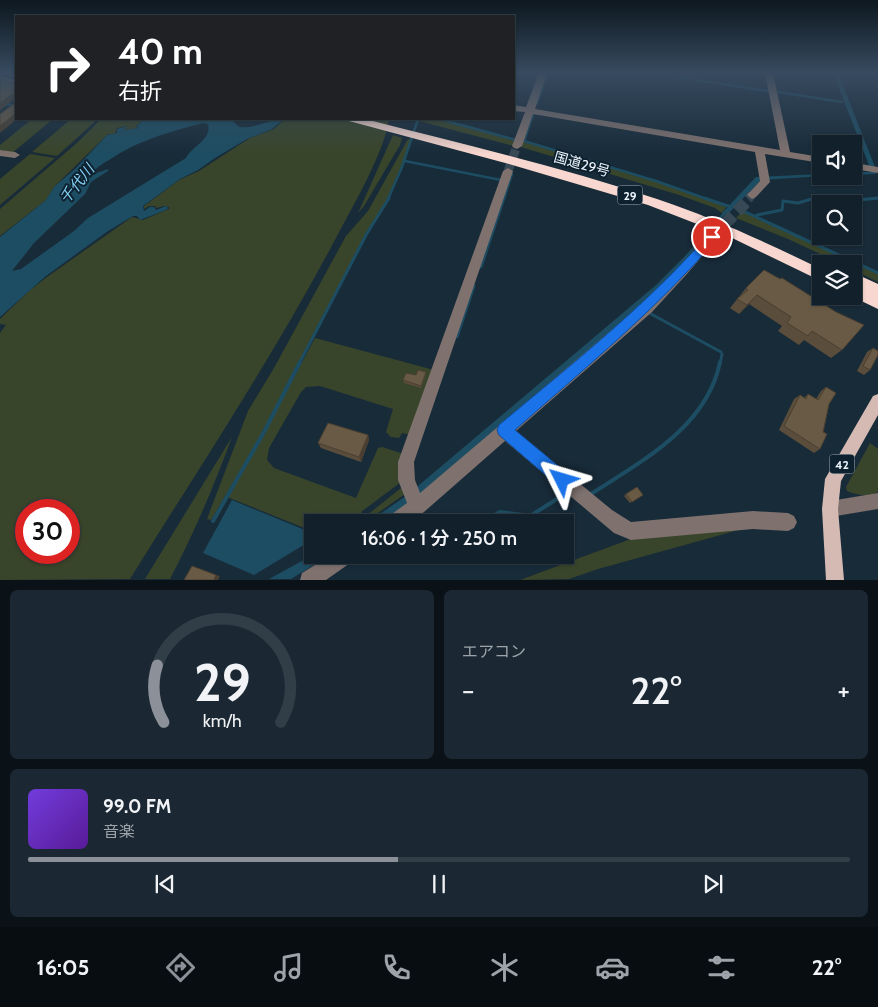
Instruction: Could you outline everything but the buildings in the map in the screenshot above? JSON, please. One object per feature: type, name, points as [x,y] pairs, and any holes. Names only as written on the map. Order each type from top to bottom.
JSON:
[{"type":"highway","name":"国道29号","points":[[358,120],[516,154],[658,197],[733,224],[812,260]]},
{"type":"highway","name":"国道29号","points":[[380,120],[653,202],[733,233],[812,271]]},
{"type":"highway","points":[[862,283],[878,291]]},
{"type":"highway","points":[[862,295],[878,303]]},
{"type":"main road","name":"42","points":[[835,580],[830,509],[833,479],[878,401]]},
{"type":"street","points":[[517,146],[534,100]]},
{"type":"street","points":[[775,100],[786,154]]},
{"type":"street","points":[[515,108],[812,158]]},
{"type":"street","points":[[752,195],[764,182],[760,150]]},
{"type":"street","points":[[0,153],[15,155]]},
{"type":"street","points":[[862,167],[878,170]]},
{"type":"street","points":[[418,506],[408,488],[405,475],[406,462],[508,171]]},
{"type":"street","points":[[406,514],[646,308],[682,272],[712,237]]},
{"type":"street","points":[[504,430],[606,516],[620,527],[631,531],[753,520],[788,522]]},
{"type":"street","points":[[830,509],[878,501]]},
{"type":"street","points":[[309,580],[333,564]]},
{"type":"green space","points":[[31,120],[52,120],[12,153],[0,152],[0,145]]},
{"type":"green space","points":[[70,120],[97,120],[57,156],[32,152]]},
{"type":"green space","points":[[100,120],[143,120],[135,127],[140,128],[123,130],[128,126],[117,128],[115,134],[108,134],[54,187],[46,200],[0,236],[0,209],[78,142]]},
{"type":"green space","points":[[284,120],[389,120],[375,163],[313,280],[263,367],[130,579],[0,580],[0,333],[6,325],[0,324],[0,319],[29,291],[47,277],[132,217],[143,220],[169,209],[169,207],[164,206],[156,208],[155,206],[149,206],[144,209],[144,206],[179,180],[199,171],[250,138],[274,129]]},
{"type":"green space","points":[[441,120],[516,141],[514,146],[419,121]]},
{"type":"green space","points":[[393,135],[402,138],[400,145],[358,213]]},
{"type":"green space","points":[[408,139],[411,140],[407,153],[386,201],[365,235],[263,432],[211,520],[207,519],[248,411],[274,368],[346,236],[368,211]]},
{"type":"green space","points":[[523,141],[656,181],[727,206],[722,213],[715,208],[679,195],[521,147]]},
{"type":"green space","points":[[30,154],[55,158],[0,205],[0,179]]},
{"type":"green space","points":[[742,211],[837,255],[823,255],[736,218]]},
{"type":"green space","points":[[862,267],[878,274],[878,282],[862,274]]},
{"type":"green space","points":[[315,338],[434,370],[411,435],[402,433],[399,438],[391,437],[386,432],[393,409],[320,386],[306,387],[301,392],[269,448],[267,460],[274,468],[356,498],[378,448],[382,447],[404,454],[401,482],[361,512],[364,514],[304,514],[304,528],[227,497],[265,432]]},
{"type":"green space","points":[[232,437],[203,509],[170,579],[145,579]]},
{"type":"green space","points":[[870,443],[878,449],[878,492],[871,495],[854,494],[847,491],[846,487]]},
{"type":"green space","points":[[401,488],[405,494],[376,514],[368,514]]},
{"type":"green space","points":[[753,526],[598,569],[569,579],[520,580],[563,564],[574,564],[574,560],[639,536]]},
{"type":"water","points":[[844,100],[849,100],[877,172],[875,174],[862,175],[862,172],[871,172],[869,166],[862,165],[869,165],[862,147],[862,135],[857,135]]},
{"type":"water","name":"千代川","points":[[143,120],[234,120],[237,126],[248,127],[283,120],[272,129],[247,139],[180,179],[143,206],[144,211],[150,207],[154,207],[156,210],[166,206],[168,208],[166,210],[140,220],[137,216],[133,216],[108,231],[46,276],[0,317],[0,237],[46,200],[54,187],[76,168],[107,135],[117,133],[117,129],[128,126],[123,130],[140,128],[136,127]],"holes":[[[203,123],[208,124],[208,130],[204,139],[186,158],[88,218],[74,231],[21,269],[12,271],[34,243],[85,194],[91,182],[108,171],[108,169],[91,175],[99,166],[120,153],[154,137]]]},
{"type":"water","points":[[812,174],[812,177],[761,180],[728,214],[723,212],[756,177]]},
{"type":"water","points":[[705,232],[711,234],[683,268],[644,304],[408,504],[394,514],[380,514],[406,496],[413,487],[418,486],[656,285],[687,254]]},
{"type":"water","points":[[232,500],[304,530],[304,547],[302,546],[254,575],[203,553]]},
{"type":"water","points":[[304,560],[304,564],[315,564],[291,579],[269,579]]},
{"type":"waterway","points":[[830,100],[842,102]]},
{"type":"waterway","points":[[0,103],[12,105]]},
{"type":"waterway","points":[[533,114],[524,141],[656,181],[707,199]]},
{"type":"waterway","points":[[388,199],[402,167],[417,122],[420,120]]},
{"type":"waterway","points":[[443,120],[516,140]]},
{"type":"waterway","points":[[405,161],[501,180]]},
{"type":"waterway","points":[[504,199],[512,174]]},
{"type":"waterway","points":[[299,364],[366,235],[389,198]]},
{"type":"waterway","points":[[481,267],[504,198]]},
{"type":"waterway","points":[[757,215],[782,210],[783,201],[798,203],[815,198],[849,201],[878,198],[870,199]]},
{"type":"waterway","points":[[707,199],[731,207]]},
{"type":"waterway","points":[[705,236],[727,210]]},
{"type":"waterway","points":[[743,211],[878,273]]},
{"type":"waterway","points":[[457,337],[474,286]]},
{"type":"waterway","points":[[651,314],[721,352]]},
{"type":"waterway","points":[[720,364],[722,354]]},
{"type":"waterway","points":[[213,521],[264,432],[300,362]]},
{"type":"waterway","points":[[591,494],[651,455],[687,424],[702,405],[713,385],[720,362]]},
{"type":"waterway","points":[[533,514],[557,499],[572,495]]},
{"type":"waterway","points":[[496,514],[500,512],[515,514]]},
{"type":"tunnel","points":[[508,171],[517,146]]},
{"type":"tunnel","points":[[748,199],[752,195]]},
{"type":"tunnel","points":[[712,237],[750,198]]},
{"type":"route","points":[[562,480],[504,430],[646,308],[682,272],[712,237]]}]
